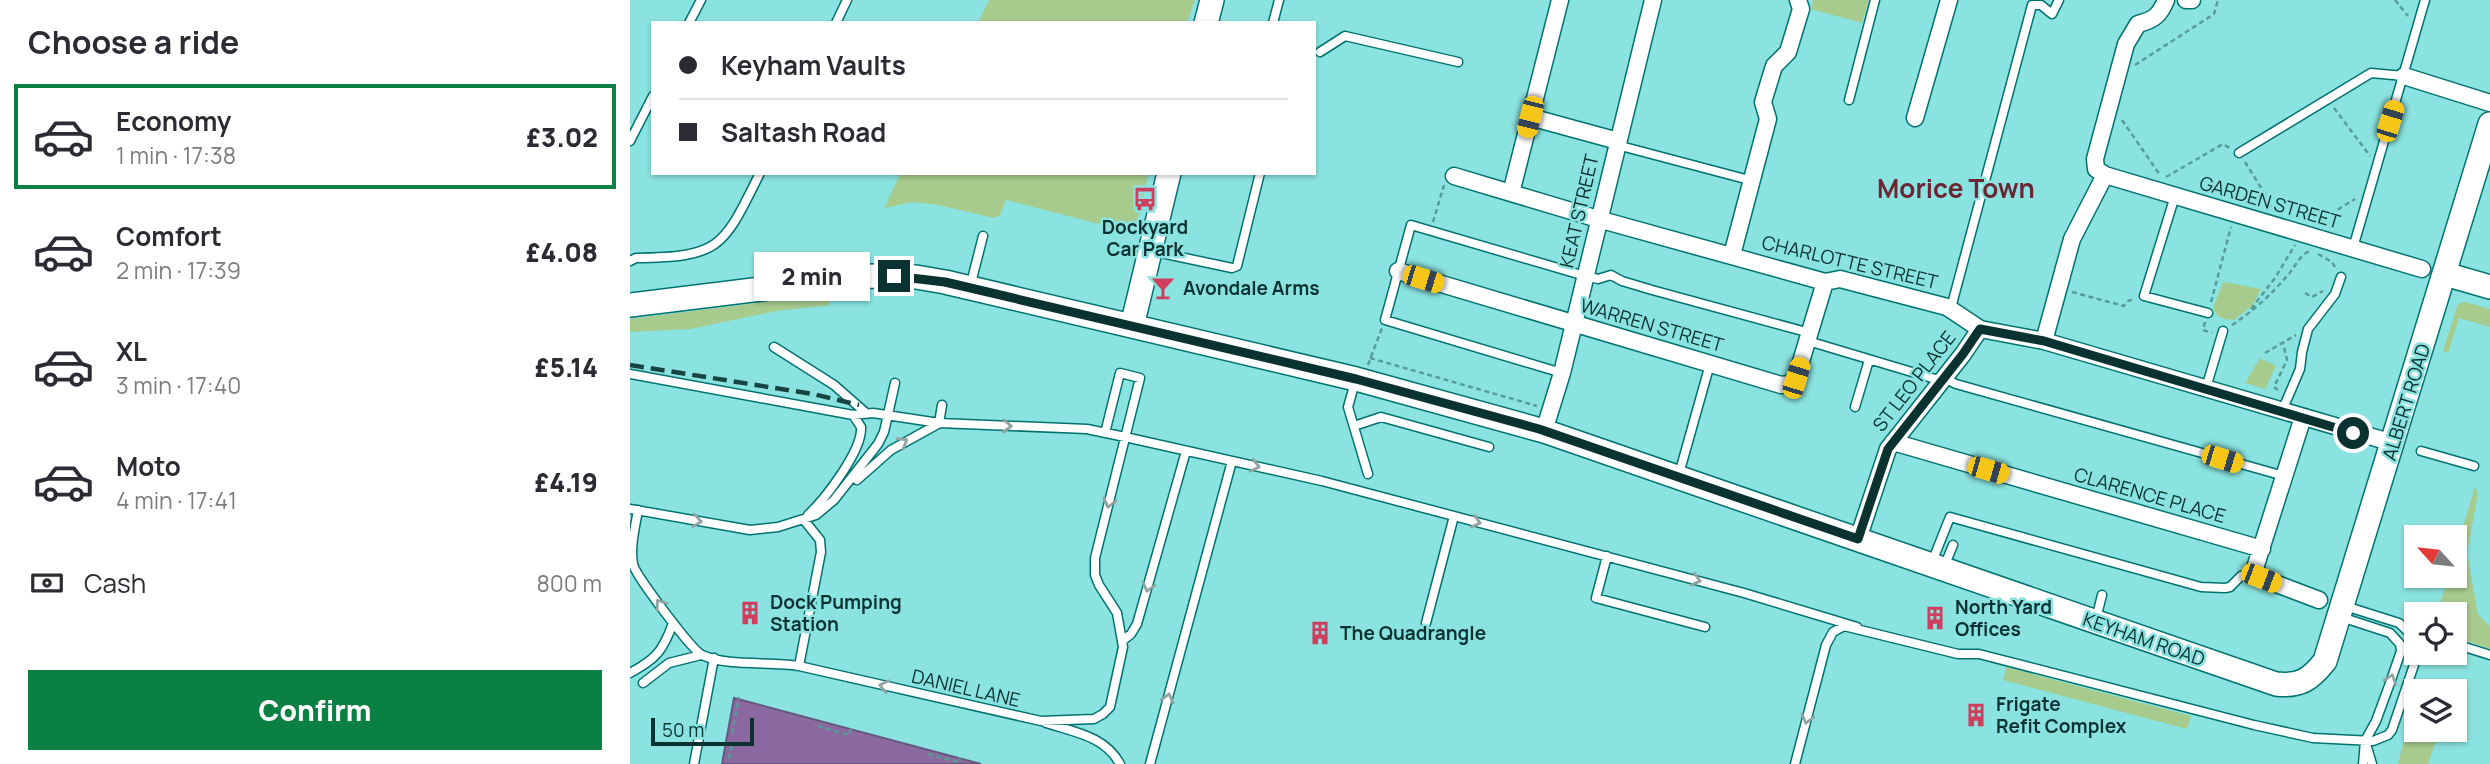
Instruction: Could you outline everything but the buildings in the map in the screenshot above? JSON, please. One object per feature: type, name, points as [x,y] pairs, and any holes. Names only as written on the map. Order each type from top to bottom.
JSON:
[{"type":"main road","points":[[1207,21],[1212,0]]},
{"type":"main road","name":"ALBERT ROAD","points":[[2313,676],[2325,661],[2393,443],[2434,272],[2490,124]]},
{"type":"main road","points":[[1132,326],[1169,175]]},
{"type":"main road","points":[[2434,272],[2490,288]]},
{"type":"main road","name":"KEYHAM ROAD","points":[[630,305],[868,276],[916,277],[970,288],[1356,379],[1544,431],[2276,684],[2290,686],[2313,676]]},
{"type":"street","points":[[1511,193],[1560,0]]},
{"type":"street","name":"KEAT STREET","points":[[1544,431],[1562,373],[1653,0]]},
{"type":"street","points":[[1732,255],[1768,119],[1763,102],[1774,66],[1788,52],[1801,9],[1798,0]]},
{"type":"street","points":[[1915,118],[1949,0]]},
{"type":"street","points":[[2044,341],[2072,239],[2105,175],[2096,169],[2095,159],[2132,31],[2138,24],[2160,15],[2166,0]]},
{"type":"street","points":[[2186,0],[2192,0]]},
{"type":"street","points":[[2404,76],[2490,103]]},
{"type":"street","points":[[1530,117],[1617,143]]},
{"type":"street","name":"GARDEN STREET","points":[[2105,175],[2434,272]]},
{"type":"street","name":"CHARLOTTE STREET","points":[[1451,176],[1825,282],[1840,279],[1951,308],[1962,319],[1980,329],[2044,341],[2393,443]]},
{"type":"street","name":"WARREN STREET","points":[[1398,271],[1782,385],[1789,384],[1796,378],[1825,282]]},
{"type":"street","name":"ST LEO PLACE","points":[[1858,539],[1888,449],[1980,329]]},
{"type":"street","points":[[2303,417],[2255,568],[2260,576],[2319,600]]},
{"type":"street","name":"CLARENCE PLACE","points":[[1893,442],[2262,550]]},
{"type":"lane","points":[[690,21],[701,0]]},
{"type":"lane","points":[[837,21],[847,0]]},
{"type":"lane","points":[[1274,21],[1279,0]]},
{"type":"lane","points":[[1849,100],[1875,0]]},
{"type":"lane","points":[[1951,308],[2032,5],[2041,5],[2052,14],[2059,0]]},
{"type":"lane","points":[[2353,248],[2425,0]]},
{"type":"lane","points":[[1320,52],[1345,36],[1458,62]]},
{"type":"lane","points":[[2239,153],[2371,74],[2404,76]]},
{"type":"lane","points":[[630,141],[651,100]]},
{"type":"lane","points":[[1617,143],[1753,181]]},
{"type":"lane","points":[[630,261],[636,258],[690,256],[715,246],[736,220],[759,175]]},
{"type":"lane","points":[[1150,251],[1232,268],[1237,266],[1260,175]]},
{"type":"lane","points":[[2175,196],[2144,296],[2208,313]]},
{"type":"lane","points":[[1562,373],[1385,320],[1411,225],[1586,276],[1598,279],[1611,275],[1622,281],[1809,337],[1869,360],[2284,477]]},
{"type":"lane","points":[[970,288],[983,236]]},
{"type":"lane","points":[[2282,411],[2300,369],[2308,329],[2335,294],[2341,277]]},
{"type":"lane","points":[[2206,388],[2222,333]]},
{"type":"lane","points":[[774,346],[834,385],[866,413]]},
{"type":"lane","points":[[1855,407],[1869,360]]},
{"type":"lane","points":[[1678,477],[1710,364]]},
{"type":"lane","name":"DANIEL LANE","points":[[701,655],[747,664],[776,662],[799,666],[1041,722],[1094,719],[1107,712],[1122,657],[1122,641],[1117,613],[1099,585],[1095,565],[1140,378],[1120,373],[1105,433]]},
{"type":"lane","points":[[630,374],[853,415],[866,413],[939,423],[1064,428],[1125,437],[1322,481],[1607,556],[1958,654],[1979,654],[2313,738],[2365,741],[2382,739],[2392,730],[2414,665]]},
{"type":"lane","points":[[1356,379],[1348,407],[1368,474]]},
{"type":"lane","points":[[834,500],[878,444],[895,383]]},
{"type":"lane","points":[[939,423],[942,405]]},
{"type":"lane","points":[[804,520],[831,490],[860,442],[861,427],[853,415]]},
{"type":"lane","points":[[1354,426],[1381,417],[1489,447]]},
{"type":"lane","points":[[673,623],[661,652],[643,683],[669,663],[701,655],[673,623],[632,566],[634,510],[750,530],[778,527],[804,520],[834,500],[891,450],[939,423]]},
{"type":"lane","points":[[1122,641],[1137,624],[1186,451]]},
{"type":"lane","points":[[2421,451],[2474,466]]},
{"type":"lane","points":[[1150,764],[1232,461]]},
{"type":"lane","points":[[1426,623],[1454,516]]},
{"type":"lane","points":[[1937,567],[1950,517],[2201,587],[2230,587],[2241,576],[2260,576]]},
{"type":"lane","points":[[799,666],[821,552],[820,540],[804,520]]},
{"type":"lane","points":[[1937,567],[1953,545]]},
{"type":"lane","points":[[1607,556],[1596,598],[1705,627]]},
{"type":"lane","points":[[2096,622],[2102,595]]},
{"type":"lane","points":[[2340,611],[2404,626]]},
{"type":"lane","points":[[2340,611],[2390,633],[2400,644],[2401,651],[2390,683],[2376,721],[2365,741],[2363,764]]},
{"type":"lane","points":[[1795,764],[1826,645],[1833,632],[1844,626],[1857,627]]},
{"type":"lane","points":[[2467,647],[2490,655]]},
{"type":"lane","points":[[630,673],[652,661],[661,652]]},
{"type":"lane","points":[[694,764],[714,658]]},
{"type":"lane","points":[[1041,722],[1099,740],[1112,751],[1120,764]]},
{"type":"lane","points":[[2365,741],[2372,764]]},
{"type":"path","points":[[2117,76],[2214,15],[2218,0]]},
{"type":"path","points":[[2395,0],[2417,26]]},
{"type":"path","points":[[2328,99],[2377,166]]},
{"type":"path","points":[[2110,103],[2163,179],[2223,144]]},
{"type":"path","points":[[2239,153],[2295,231],[2294,249],[2245,316]]},
{"type":"path","points":[[1431,230],[1451,176]]},
{"type":"path","points":[[2295,231],[2370,190]]},
{"type":"path","points":[[2234,213],[2203,330],[2222,333],[2245,316],[2287,277],[2304,253],[2311,250],[2332,262],[2341,277]]},
{"type":"path","points":[[2058,289],[2124,306],[2128,301],[2144,296]]},
{"type":"path","points":[[1385,320],[1370,358],[1538,407]]},
{"type":"path","points":[[2265,353],[2308,329]]},
{"type":"path","points":[[2283,343],[2287,360],[2274,387],[2289,395]]},
{"type":"path","points":[[732,733],[739,697]]},
{"type":"path","points":[[818,726],[849,735],[851,729]]},
{"type":"path","points":[[729,759],[732,745]]},
{"type":"path","points":[[928,754],[959,762],[960,758]]},
{"type":"green space","points":[[989,0],[1195,0],[1188,21],[979,21]]},
{"type":"green space","points":[[1813,0],[1869,0],[1862,23],[1811,9]]},
{"type":"green space","points":[[900,175],[1148,175],[1134,233],[1006,200],[1000,215],[994,218],[913,202],[884,208]]},
{"type":"green space","points":[[2223,282],[2261,289],[2253,305],[2234,320],[2221,318],[2213,308]]},
{"type":"green space","points":[[828,294],[830,305],[776,311],[690,329],[630,332],[630,319]]},
{"type":"green space","points":[[2465,302],[2490,309],[2490,327],[2459,318],[2448,353],[2443,351],[2458,304]]},
{"type":"green space","points":[[2260,358],[2276,366],[2265,389],[2245,383]]},
{"type":"green space","points":[[2475,487],[2478,493],[2468,548],[2468,525],[2463,525]]},
{"type":"green space","points":[[2468,559],[2478,614],[2490,627],[2490,649],[2467,641],[2467,602],[2441,602],[2445,588],[2468,588]]},
{"type":"green space","points":[[2006,667],[2191,716],[2187,729],[2003,680]]},
{"type":"green space","points":[[2404,740],[2436,742],[2428,764],[2398,764]]},
{"type":"shaded area","points":[[734,698],[981,764],[722,764]]},
{"type":"railway","points":[[630,365],[813,394],[859,405]]},
{"type":"place","name":"Dockyard Car Park","points":[[1145,199]]},
{"type":"place","name":"Avondale Arms","points":[[1163,288]]},
{"type":"place","name":"Dock Pumping Station","points":[[750,613]]},
{"type":"place","name":"North Yard Offices","points":[[1935,618]]},
{"type":"place","name":"The Quadrangle","points":[[1320,633]]},
{"type":"place","name":"Frigate Refit Complex","points":[[1976,715]]},
{"type":"district","name":"Morice Town","points":[[1956,189]]},
{"type":"route","points":[[894,276],[945,282],[1435,400],[1544,431],[1858,539],[1888,449],[1980,329],[2044,341],[2353,433]]}]
